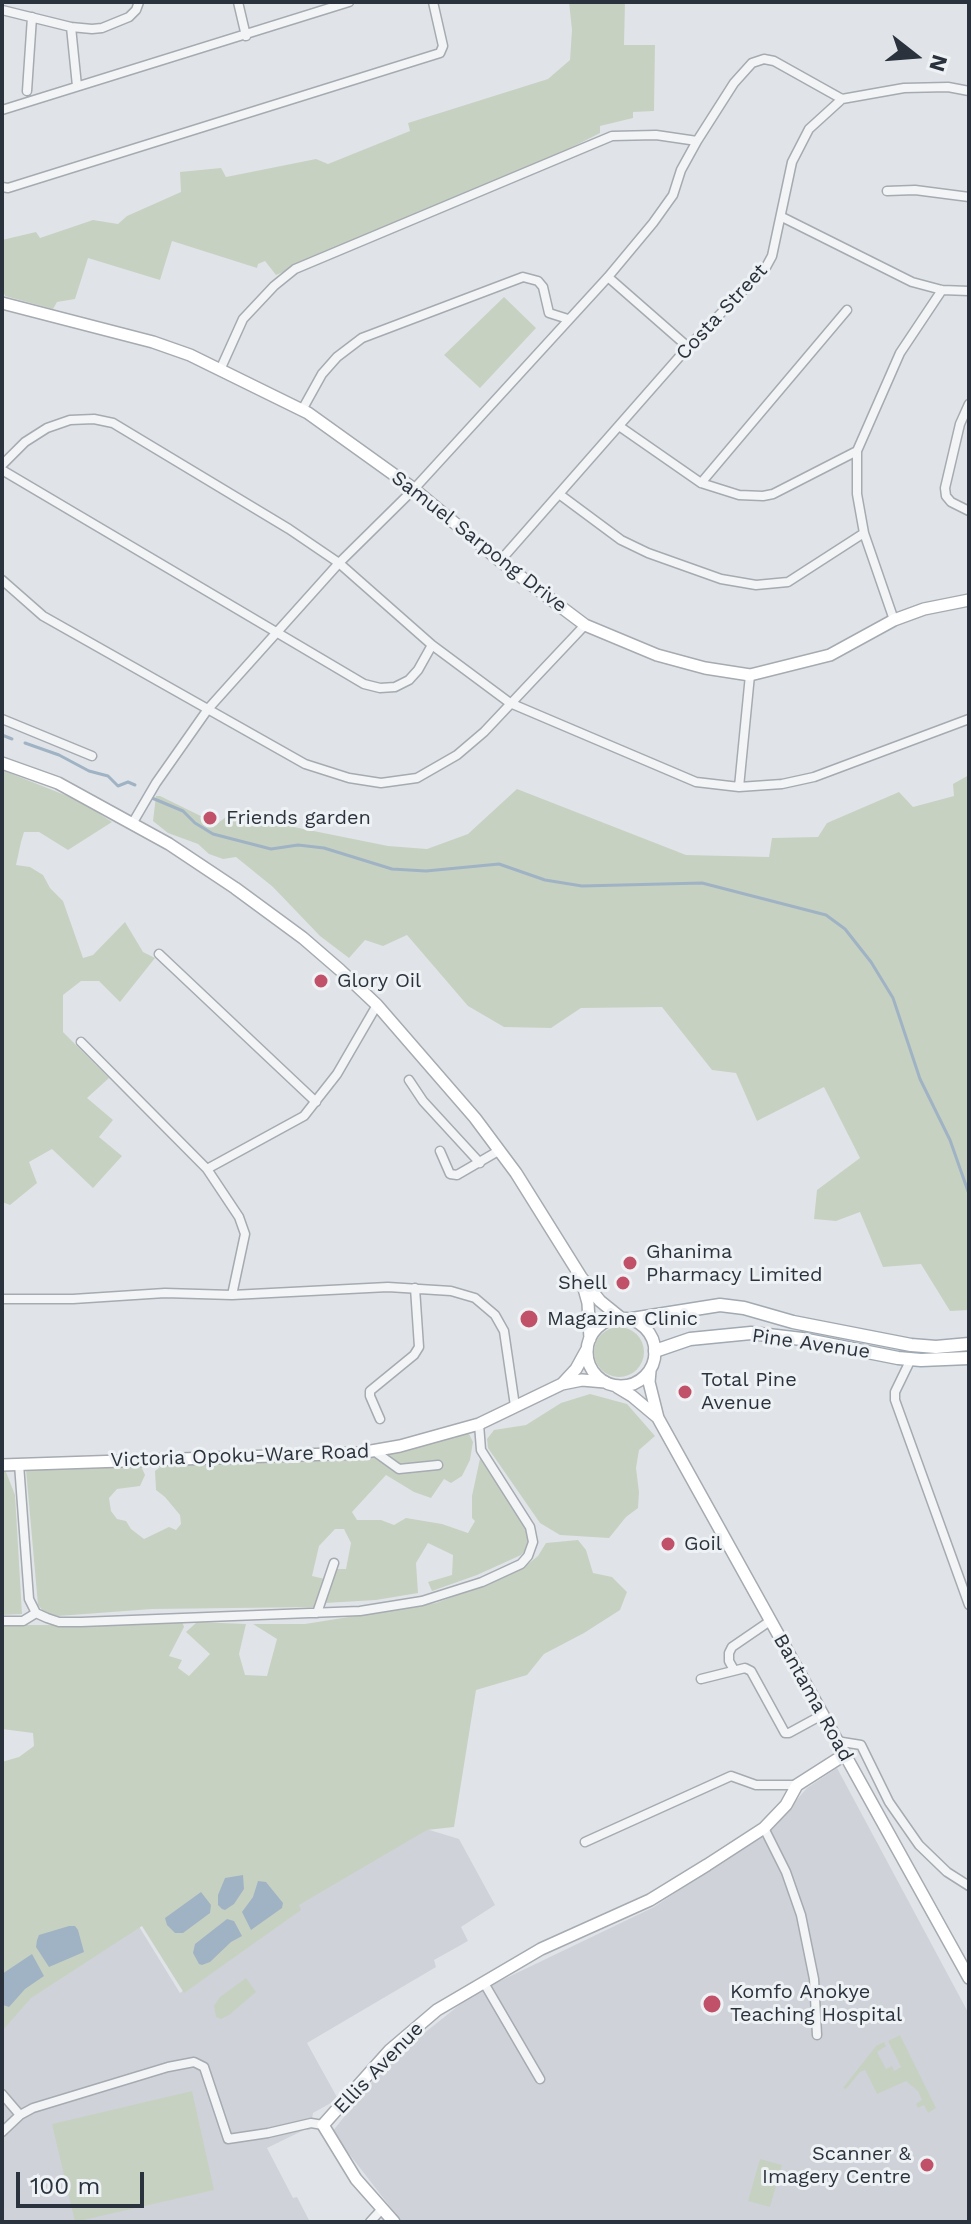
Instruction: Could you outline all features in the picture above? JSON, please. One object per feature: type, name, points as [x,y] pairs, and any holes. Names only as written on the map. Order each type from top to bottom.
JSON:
[{"type":"main road","name":"Samuel Sarpong Drive","points":[[2,303],[153,342],[302,410],[414,489],[500,561],[585,625],[657,655],[705,668],[750,675],[830,655],[894,620],[924,609],[969,600]]},
{"type":"main road","points":[[2,763],[58,783],[169,844],[303,938],[377,1005],[500,1150],[581,1277],[600,1301],[650,1334],[655,1351],[649,1382],[658,1418]]},
{"type":"main road","points":[[581,1277],[588,1303],[588,1344],[593,1371],[632,1396],[658,1418]]},
{"type":"main road","points":[[562,1384],[576,1369],[588,1344],[604,1322],[720,1305],[897,1343],[936,1347],[969,1344]]},
{"type":"main road","name":"Pine Avenue","points":[[655,1351],[690,1339],[751,1333],[911,1359],[969,1358]]},
{"type":"main road","points":[[562,1384],[582,1380],[632,1385],[650,1371]]},
{"type":"main road","name":"Victoria Opoku-Ware Road","points":[[2,1465],[374,1451],[479,1424],[562,1384]]},
{"type":"main road","name":"Bantama Road","points":[[658,1418],[969,1978]]},
{"type":"main road","name":"Ellis Avenue","points":[[323,2125],[390,2050],[437,2010],[541,1949],[650,1900],[764,1828],[786,1805],[797,1785],[844,1755]]},
{"type":"main road","points":[[323,2125],[340,2156],[381,2210],[394,2222]]},
{"type":"street","points":[[2,10],[71,27],[102,28],[129,17],[139,2]]},
{"type":"street","points":[[238,2],[246,36]]},
{"type":"street","points":[[2,110],[349,2]]},
{"type":"street","points":[[2,187],[8,188],[440,53],[443,46],[433,2]]},
{"type":"street","points":[[27,91],[32,17]]},
{"type":"street","points":[[71,27],[77,86]]},
{"type":"street","points":[[132,824],[156,783],[208,709],[339,563],[414,489],[608,277],[673,195],[681,170],[697,141],[734,83],[752,63],[764,59],[774,61],[842,99],[904,88],[948,87],[969,91]]},
{"type":"street","name":"Costa Street","points":[[500,561],[688,347],[766,267],[782,217],[792,162],[809,129],[842,99]]},
{"type":"street","points":[[220,370],[243,319],[295,269],[612,136],[656,135],[697,141]]},
{"type":"street","points":[[887,191],[915,190],[969,197]]},
{"type":"street","points":[[782,217],[912,282],[942,290],[969,291]]},
{"type":"street","points":[[302,410],[322,374],[337,357],[362,338],[523,277],[538,281],[543,287],[549,313],[568,319]]},
{"type":"street","points":[[608,277],[688,347]]},
{"type":"street","points":[[894,620],[864,533],[857,494],[857,451],[900,353],[942,290]]},
{"type":"street","points":[[701,483],[847,310]]},
{"type":"street","points":[[969,404],[960,424],[945,488],[951,502],[969,511]]},
{"type":"street","points":[[432,645],[409,680],[395,687],[380,688],[364,684],[2,468],[25,442],[47,428],[70,420],[94,419],[113,423],[289,529],[339,563],[432,645],[510,703],[696,782],[739,787],[782,784],[814,777],[969,719]]},
{"type":"street","points":[[619,426],[701,483],[730,494],[763,496],[857,451]]},
{"type":"street","points":[[559,494],[621,540],[648,553],[721,579],[756,585],[788,582],[864,533]]},
{"type":"street","points":[[2,580],[43,616],[305,764],[349,778],[381,783],[417,778],[457,755],[484,732],[585,625]]},
{"type":"street","points":[[739,787],[750,675]]},
{"type":"street","points":[[2,719],[92,756]]},
{"type":"street","points":[[159,954],[316,1102]]},
{"type":"street","points":[[207,1169],[304,1116],[337,1074],[377,1005]]},
{"type":"street","points":[[81,1042],[207,1169],[239,1217],[245,1234],[232,1295]]},
{"type":"street","points":[[409,1080],[423,1101],[480,1163]]},
{"type":"street","points":[[440,1151],[450,1174],[457,1175],[500,1150]]},
{"type":"street","points":[[380,1419],[370,1391],[414,1355],[419,1347],[415,1288]]},
{"type":"street","points":[[2,1299],[415,1288],[451,1291],[475,1298],[495,1315],[504,1331],[515,1406]]},
{"type":"street","points":[[911,1359],[895,1392],[895,1400],[969,1605]]},
{"type":"street","points":[[19,1464],[29,1599],[36,1613],[59,1622],[81,1622],[360,1611],[422,1601],[482,1582],[521,1564],[528,1556],[533,1542],[530,1527],[481,1450],[479,1424]]},
{"type":"street","points":[[374,1451],[399,1469],[438,1465]]},
{"type":"street","points":[[317,1613],[334,1563]]},
{"type":"street","points":[[2,1621],[23,1621],[36,1613]]},
{"type":"street","points":[[734,1670],[729,1661],[732,1647],[770,1621]]},
{"type":"street","points":[[701,1679],[745,1668],[751,1671],[785,1733],[822,1715]]},
{"type":"street","points":[[836,1741],[861,1745],[889,1802],[919,1845],[947,1872],[969,1886]]},
{"type":"street","points":[[585,1842],[731,1776],[756,1785],[797,1785]]},
{"type":"street","points":[[764,1828],[786,1872],[801,1915],[814,1979],[817,2035]]},
{"type":"street","points":[[484,1983],[540,2079]]},
{"type":"street","name":"Ellis Avenue","points":[[2,2132],[20,2115],[33,2108],[194,2062],[204,2067],[228,2139],[278,2132],[311,2123],[323,2125]]},
{"type":"street","points":[[2,2094],[20,2115]]},
{"type":"street","points":[[370,2222],[381,2210]]},
{"type":"shaded area","name":"Komfo Anokye Teaching Hospital","points":[[837,1768],[969,2014],[969,2222],[402,2222],[332,2132],[387,2063],[473,1994],[654,1907],[773,1827],[807,1788]]},
{"type":"shaded area","points":[[423,1828],[459,1839],[495,1905],[461,1927],[468,1941],[434,1960],[436,1967],[307,2043],[338,2099],[313,2113],[310,2130],[267,2148],[293,2198],[297,2197],[310,2222],[2,2222],[2,2014],[135,1920],[180,1993],[299,1907],[297,1901]]},
{"type":"green space","points":[[569,2],[625,2],[624,45],[655,45],[654,111],[633,112],[633,118],[600,126],[600,133],[533,167],[276,275],[265,261],[257,268],[172,241],[160,280],[88,258],[75,299],[57,302],[53,309],[5,296],[2,288],[2,240],[36,232],[40,238],[93,220],[118,224],[127,216],[181,192],[180,172],[221,168],[226,177],[316,159],[328,164],[410,131],[408,123],[548,79],[570,60],[572,30]]},
{"type":"green space","points":[[504,297],[536,328],[480,388],[444,355]]},
{"type":"green space","points":[[2,770],[80,801],[112,822],[68,850],[39,832],[24,832],[16,865],[30,867],[43,875],[63,901],[83,958],[93,955],[125,922],[143,952],[155,958],[120,1002],[99,981],[81,981],[63,995],[63,1032],[109,1078],[87,1098],[113,1120],[99,1137],[122,1156],[93,1188],[52,1149],[29,1162],[37,1183],[10,1205],[2,1202]]},
{"type":"green space","points":[[969,775],[969,1310],[950,1311],[921,1264],[883,1267],[860,1212],[836,1221],[814,1219],[817,1190],[860,1158],[824,1087],[757,1121],[736,1073],[712,1070],[662,1007],[581,1008],[551,1028],[504,1027],[468,1006],[407,935],[383,946],[365,940],[349,958],[320,936],[273,887],[236,857],[223,859],[209,854],[198,844],[168,833],[153,821],[156,796],[160,796],[217,824],[227,816],[243,824],[264,821],[388,846],[427,849],[468,834],[517,789],[686,855],[769,857],[772,838],[818,837],[827,823],[899,792],[913,807],[954,796],[953,784]]},
{"type":"green space","points":[[619,1327],[637,1334],[644,1352],[637,1370],[619,1377],[601,1370],[594,1352],[601,1334]]},
{"type":"green space","points":[[590,1394],[627,1404],[655,1436],[639,1450],[636,1468],[638,1508],[609,1538],[560,1535],[540,1523],[488,1448],[487,1439],[494,1430],[526,1425],[561,1403]]},
{"type":"green space","points":[[468,1432],[473,1442],[470,1460],[462,1476],[451,1483],[444,1479],[431,1498],[386,1475],[352,1512],[357,1520],[381,1520],[394,1525],[406,1518],[442,1524],[468,1533],[475,1521],[472,1518],[472,1496],[481,1454],[528,1529],[529,1539],[527,1549],[521,1555],[477,1575],[432,1591],[428,1582],[452,1575],[453,1555],[428,1543],[416,1563],[418,1593],[376,1600],[325,1603],[335,1569],[346,1569],[351,1543],[344,1529],[335,1529],[319,1546],[312,1576],[325,1579],[315,1607],[152,1609],[58,1616],[44,1612],[38,1605],[26,1470],[140,1464],[145,1475],[140,1486],[117,1489],[109,1498],[111,1511],[117,1519],[126,1521],[144,1539],[169,1527],[176,1530],[181,1524],[180,1515],[156,1490],[155,1471],[160,1467],[385,1453]]},
{"type":"green space","points":[[2,1472],[6,1472],[15,1495],[22,1614],[2,1615]]},
{"type":"green space","points":[[578,1540],[586,1550],[593,1573],[612,1577],[627,1592],[620,1610],[544,1654],[527,1675],[476,1690],[454,1827],[427,1830],[299,1905],[301,1910],[184,1993],[142,1926],[31,1998],[2,2031],[2,1762],[19,1757],[34,1746],[33,1733],[2,1729],[2,1625],[130,1625],[131,1622],[182,1621],[184,1627],[169,1656],[182,1660],[178,1668],[189,1676],[210,1654],[186,1632],[197,1622],[246,1624],[239,1654],[245,1675],[267,1676],[277,1639],[253,1624],[305,1624],[436,1603],[528,1564],[546,1543]]},
{"type":"green space","points":[[246,1978],[256,1992],[229,2015],[221,2019],[216,2017],[214,2006],[220,1997]]},
{"type":"green space","points":[[900,2035],[936,2108],[928,2113],[924,2105],[918,2108],[916,2104],[922,2100],[918,2091],[906,2081],[877,2094],[865,2070],[846,2089],[843,2088],[876,2046],[884,2042],[886,2046],[877,2052],[886,2069],[892,2066],[894,2071],[901,2067],[888,2041]]},
{"type":"green space","points":[[192,2091],[214,2190],[75,2222],[52,2124]]},
{"type":"green space","points":[[760,2159],[782,2165],[770,2207],[748,2201]]},
{"type":"water","points":[[243,1875],[244,1889],[234,1904],[222,1909],[218,1905],[218,1895],[225,1878]]},
{"type":"water","points":[[258,1881],[266,1882],[283,1903],[282,1908],[251,1930],[242,1912],[253,1897]]},
{"type":"water","points":[[201,1892],[211,1905],[210,1913],[183,1933],[175,1933],[165,1918]]},
{"type":"water","points":[[227,1919],[234,1921],[242,1936],[210,1962],[199,1964],[193,1953],[195,1944]]},
{"type":"water","points":[[75,1926],[78,1930],[84,1952],[49,1967],[36,1947],[39,1935]]},
{"type":"water","points":[[32,1954],[44,1976],[25,1989],[9,2007],[3,2005],[2,1974]]},
{"type":"waterway","points":[[2,735],[12,739]]},
{"type":"waterway","points":[[25,743],[108,776],[118,786],[128,782],[135,785]]},
{"type":"waterway","points":[[152,798],[183,811],[213,834],[271,849],[298,845],[324,848],[392,869],[426,871],[499,864],[545,880],[582,886],[702,883],[826,915],[845,929],[871,962],[893,998],[920,1079],[950,1140],[969,1194]]},
{"type":"place","name":"Friends garden","points":[[210,818]]},
{"type":"place","name":"Glory Oil","points":[[321,981]]},
{"type":"place","name":"Ghanima Pharmacy Limited","points":[[630,1263]]},
{"type":"place","name":"Shell","points":[[623,1283]]},
{"type":"place","name":"Magazine Clinic","points":[[529,1319]]},
{"type":"place","name":"Total Pine Avenue","points":[[685,1392]]},
{"type":"place","name":"Goil","points":[[668,1544]]},
{"type":"place","name":"Komfo Anokye Teaching Hospital","points":[[712,2004]]},
{"type":"place","name":"Scanner & Imagery Centre","points":[[927,2165]]}]
